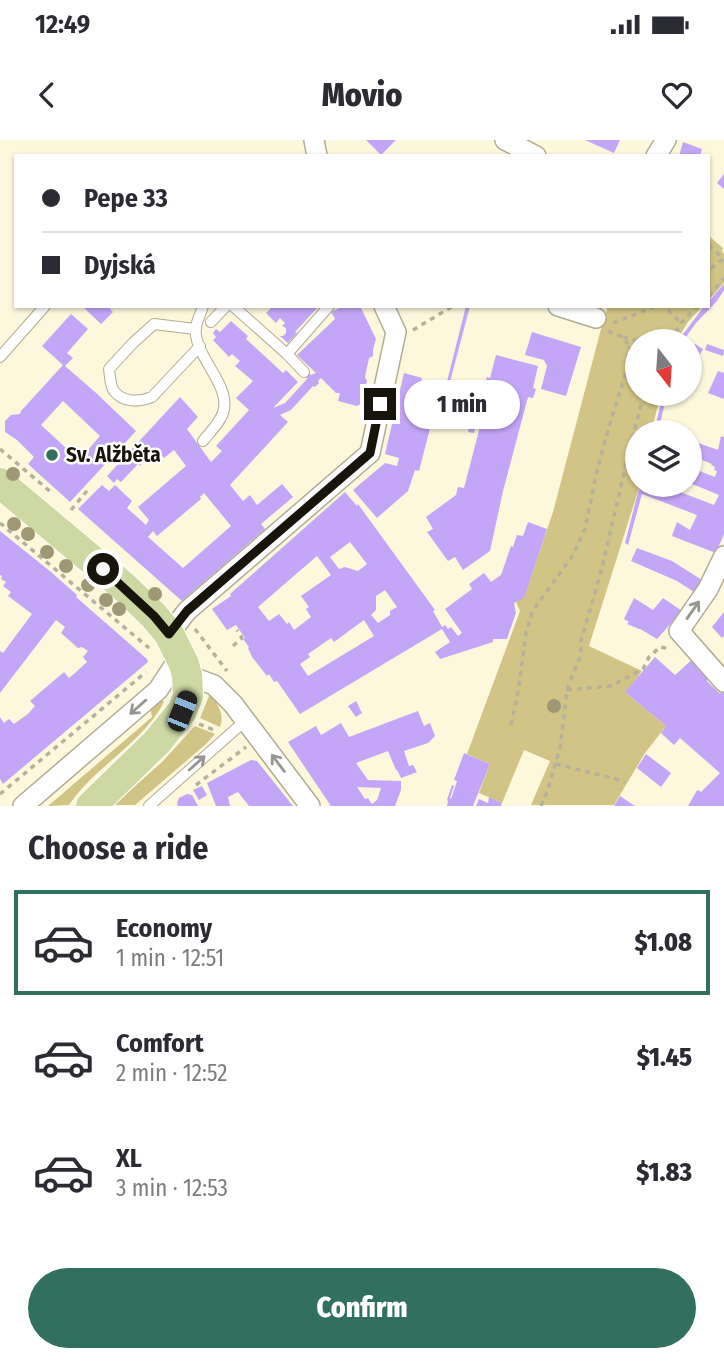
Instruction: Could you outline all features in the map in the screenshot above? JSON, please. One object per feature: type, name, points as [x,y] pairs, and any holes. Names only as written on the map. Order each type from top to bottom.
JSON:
[{"type":"main road","points":[[0,483],[123,586],[161,623],[188,696],[182,711],[158,742],[91,806]]},
{"type":"street","points":[[505,140],[532,154]]},
{"type":"street","points":[[23,806],[158,690],[187,611],[370,453],[396,332],[385,308]]},
{"type":"street","points":[[563,308],[602,324]]},
{"type":"street","points":[[724,556],[708,589],[679,631],[724,682]]},
{"type":"street","points":[[172,654],[214,685],[233,704],[310,806]]},
{"type":"lane","points":[[0,357],[43,308]]},
{"type":"lane","points":[[202,308],[195,329],[200,346],[225,398],[221,417],[203,441]]},
{"type":"lane","points":[[211,322],[224,308]]},
{"type":"lane","points":[[235,308],[304,372]]},
{"type":"lane","points":[[287,354],[327,308]]},
{"type":"lane","points":[[195,329],[154,324],[109,369],[114,392],[127,400],[142,401],[152,397],[200,346]]},
{"type":"lane","points":[[149,806],[246,720]]},
{"type":"path","points":[[710,246],[723,259],[710,269]]},
{"type":"path","points":[[710,295],[724,278]]},
{"type":"path","points":[[602,324],[610,324],[652,308]]},
{"type":"path","points":[[678,329],[696,308]]},
{"type":"path","points":[[668,310],[681,323]]},
{"type":"path","points":[[602,324],[625,340]]},
{"type":"path","points":[[511,725],[532,611],[573,555],[585,529],[597,471],[625,375]]},
{"type":"path","points":[[541,806],[560,748],[567,690],[581,654],[581,641],[602,568],[641,406]]},
{"type":"path","points":[[71,510],[86,492],[82,488]]},
{"type":"path","points":[[0,523],[143,645],[172,654]]},
{"type":"path","points":[[19,546],[21,540]]},
{"type":"path","points":[[233,646],[242,638],[237,630]]},
{"type":"path","points":[[567,690],[611,686],[643,669],[649,657],[660,647],[672,649],[692,646]]},
{"type":"path","points":[[0,794],[152,667]]},
{"type":"path","points":[[188,790],[258,737]]},
{"type":"path","points":[[556,763],[625,783]]},
{"type":"shaded area","points":[[710,237],[723,248],[724,283],[710,299]]},
{"type":"shaded area","points":[[607,308],[701,308],[684,329],[625,329],[625,406],[658,406],[654,420],[625,420],[625,497],[636,497],[589,646],[642,671],[626,693],[666,726],[645,753],[614,805],[531,805],[550,761],[524,750],[502,803],[479,793],[490,764],[467,754],[520,611],[516,602],[524,597],[553,512]]},
{"type":"shaded area","points":[[211,695],[221,714],[220,727],[200,718]]},
{"type":"shaded area","points":[[157,696],[164,702],[144,730],[92,778],[69,805],[48,806],[152,717],[149,703]]},
{"type":"shaded area","points":[[195,726],[215,734],[135,805],[114,805],[163,761]]},
{"type":"building","points":[[366,140],[396,140],[382,154]]},
{"type":"building","points":[[585,140],[620,140],[614,153]]},
{"type":"building","points":[[683,142],[702,149],[701,154],[680,154]]},
{"type":"building","points":[[724,174],[724,189],[717,183]]},
{"type":"building","points":[[724,284],[724,290],[717,301],[692,329],[687,329],[703,308],[710,308],[710,300]]},
{"type":"building","points":[[84,308],[111,308],[113,312],[101,324]]},
{"type":"building","points":[[271,308],[317,308],[288,343],[280,336],[286,333],[286,328],[282,326],[285,323],[280,318],[276,323],[266,313]]},
{"type":"building","points":[[340,308],[361,308],[376,339],[373,356],[369,358],[362,403],[357,406],[338,401],[340,393],[336,393],[321,378],[291,410],[280,415],[288,422],[230,485],[243,501],[250,495],[257,505],[282,484],[293,497],[261,524],[265,529],[182,601],[78,509],[102,485],[109,491],[115,485],[132,501],[127,508],[146,525],[149,520],[138,507],[186,466],[174,450],[164,458],[155,448],[140,466],[138,464],[121,482],[117,479],[114,483],[107,476],[180,397],[198,417],[187,429],[211,462],[222,451],[216,446],[249,410],[236,398],[253,381],[235,366],[240,361],[232,354],[229,357],[213,340],[216,337],[213,333],[216,329],[220,332],[231,321],[248,336],[246,339],[283,373],[286,370],[298,382],[273,408],[285,403],[307,379],[309,373],[316,373],[297,355],[335,319],[331,312]],"holes":[[[204,493],[231,526],[183,568],[148,537],[153,531],[157,536],[201,499]]]},
{"type":"building","points":[[465,308],[469,308],[441,416],[434,412],[439,413]]},
{"type":"building","points":[[71,314],[88,329],[67,353],[73,358],[65,366],[136,431],[70,502],[28,464],[34,457],[5,432],[5,421],[11,415],[20,414],[63,365],[42,346]],"holes":[[[63,401],[100,436],[79,460],[41,425]]]},
{"type":"building","points":[[532,332],[581,347],[566,396],[541,389],[547,366],[544,360],[525,355]]},
{"type":"building","points":[[707,344],[724,350],[723,356],[705,350]]},
{"type":"building","points":[[496,355],[538,366],[533,388],[536,389],[533,398],[528,397],[490,551],[463,570],[455,557],[448,561],[427,532],[433,529],[426,517],[456,495],[458,487],[464,488],[490,388],[484,386],[487,377],[490,378]]},
{"type":"building","points":[[718,371],[724,373],[724,399],[708,393]]},
{"type":"building","points":[[404,373],[422,378],[416,401],[429,404],[428,412],[434,413],[419,471],[415,470],[408,491],[377,518],[353,490],[385,463],[397,466],[399,458],[385,454]]},
{"type":"building","points":[[472,386],[485,389],[474,433],[468,432],[469,426],[463,424]]},
{"type":"building","points":[[660,406],[664,406],[661,420],[657,420]]},
{"type":"building","points":[[721,436],[724,437],[724,534],[716,553],[672,536],[677,522],[690,530],[697,515],[650,497],[693,497],[714,505],[719,495],[702,488],[702,472],[715,477],[717,471],[712,464],[702,460],[702,444],[718,450]]},
{"type":"building","points":[[345,492],[357,506],[358,504],[435,610],[433,611],[442,627],[451,627],[458,636],[462,633],[445,609],[472,589],[469,584],[484,573],[491,582],[501,575],[511,546],[513,547],[517,535],[523,536],[528,522],[547,529],[524,598],[514,603],[516,613],[507,639],[493,639],[493,642],[440,659],[435,652],[450,642],[442,629],[300,714],[277,681],[274,682],[269,674],[267,676],[252,657],[243,639],[245,638],[236,625],[227,630],[212,609],[231,596],[230,594]],"holes":[[[350,542],[367,564],[358,571],[345,567],[339,569],[330,557]],[[317,556],[331,575],[301,596],[309,607],[306,609],[311,617],[294,630],[279,614],[269,621],[258,607]],[[385,590],[397,607],[378,623],[371,615],[376,610],[376,596]],[[364,620],[374,636],[308,676],[300,664],[310,657],[308,654],[331,638],[334,642]]]},
{"type":"building","points":[[637,497],[641,497],[628,545],[625,543]]},
{"type":"building","points":[[0,531],[77,595],[76,597],[148,662],[3,784],[0,779],[0,717],[4,723],[9,719],[14,724],[28,714],[35,706],[30,701],[64,672],[69,678],[75,673],[87,662],[83,657],[88,651],[82,647],[78,648],[61,633],[65,627],[56,620],[0,693],[0,651],[3,653],[32,614],[8,596],[11,592],[3,586],[6,582],[0,575]]},
{"type":"building","points":[[637,548],[672,561],[702,580],[694,592],[677,581],[631,561]]},
{"type":"building","points":[[634,598],[653,610],[663,598],[682,611],[657,639],[627,624],[629,622],[624,619]]},
{"type":"building","points":[[724,612],[724,636],[722,638],[712,627]]},
{"type":"building","points":[[655,657],[675,675],[695,657],[707,674],[707,681],[719,693],[724,692],[724,806],[688,806],[696,792],[701,792],[720,773],[680,738],[674,745],[661,733],[666,726],[625,692]]},
{"type":"building","points":[[356,701],[362,713],[356,717],[348,706]]},
{"type":"building","points":[[418,711],[424,726],[430,723],[435,736],[428,743],[404,751],[409,766],[413,765],[417,772],[401,778],[388,751],[356,763],[368,780],[401,781],[401,790],[395,806],[331,806],[288,742],[316,726],[321,735],[341,723],[349,737]],"holes":[[[357,787],[381,788],[377,800],[372,804]]]},
{"type":"building","points":[[464,753],[490,764],[473,806],[447,806],[452,785],[451,799],[457,781],[454,780]]},
{"type":"building","points":[[646,754],[671,773],[661,787],[637,768]]},
{"type":"building","points":[[251,760],[257,761],[293,806],[249,806],[238,792],[228,797],[230,806],[216,806],[207,783]]},
{"type":"building","points":[[202,786],[207,795],[199,800],[193,790]]},
{"type":"building","points":[[192,795],[198,806],[178,806],[179,798]]},
{"type":"building","points":[[620,796],[635,806],[614,806]]},
{"type":"building","points":[[489,797],[502,803],[501,806],[476,806],[479,799],[488,803]]},
{"type":"place","name":"Sv. Alžběta","points":[[52,455]]},
{"type":"route","points":[[103,569],[154,616],[169,634],[187,611],[370,453],[380,404]]}]
